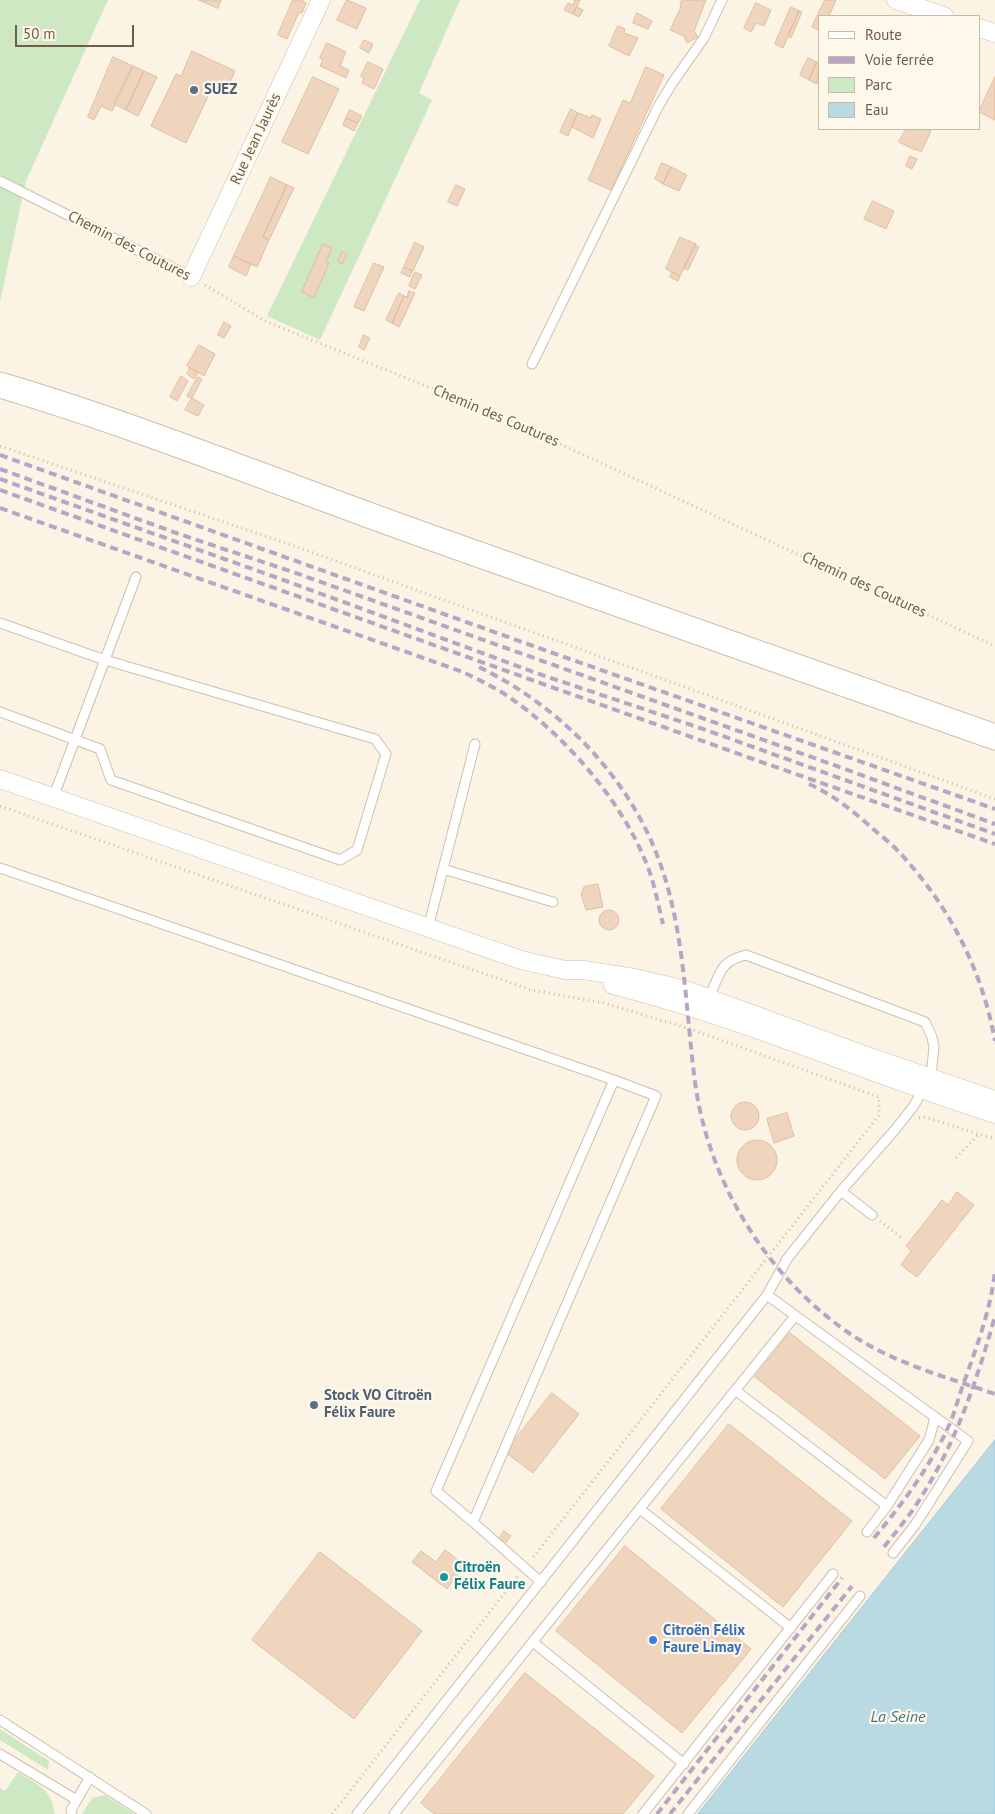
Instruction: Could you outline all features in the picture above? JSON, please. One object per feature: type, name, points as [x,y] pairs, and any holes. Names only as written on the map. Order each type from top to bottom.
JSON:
[{"type":"main road","points":[[0,379],[48,400]]},
{"type":"main road","points":[[0,385],[262,474],[432,538],[995,737]]},
{"type":"street","name":"Rue Jean Jaurès","points":[[191,277],[321,0]]},
{"type":"street","points":[[896,0],[941,15]]},
{"type":"street","points":[[980,28],[995,34]]},
{"type":"street","points":[[0,779],[521,960],[565,970],[583,978],[688,1005],[927,1084],[995,1100]]},
{"type":"street","points":[[565,970],[584,970],[635,978],[686,990],[864,1055],[995,1114]]},
{"type":"lane","points":[[532,364],[658,107],[704,38],[722,0]]},
{"type":"lane","name":"Chemin des Coutures","points":[[0,181],[191,277]]},
{"type":"lane","points":[[54,798],[136,577]]},
{"type":"lane","points":[[0,623],[105,660],[376,740],[386,754],[357,850],[340,860],[111,780],[100,750],[0,712]]},
{"type":"lane","points":[[428,928],[475,744]]},
{"type":"lane","points":[[0,868],[656,1096],[473,1522]]},
{"type":"lane","points":[[443,869],[552,902]]},
{"type":"lane","points":[[357,1814],[767,1296],[787,1258],[841,1191],[894,1131],[913,1107],[927,1084],[934,1047],[932,1037],[925,1022],[746,955],[736,957],[722,966],[715,986],[708,998]]},
{"type":"lane","points":[[541,1582],[436,1491],[614,1080]]},
{"type":"lane","points":[[841,1191],[872,1215]]},
{"type":"lane","points":[[767,1296],[968,1441],[916,1525],[893,1553]]},
{"type":"lane","points":[[394,1814],[795,1316]]},
{"type":"lane","points":[[735,1390],[887,1506]]},
{"type":"lane","points":[[867,1532],[887,1506],[930,1440],[934,1418]]},
{"type":"lane","points":[[640,1509],[790,1628]]},
{"type":"lane","points":[[643,1814],[833,1574]]},
{"type":"lane","points":[[688,1814],[860,1596]]},
{"type":"lane","points":[[532,1642],[684,1764]]},
{"type":"lane","points":[[0,1720],[146,1814]]},
{"type":"lane","points":[[0,1754],[77,1800]]},
{"type":"lane","points":[[72,1814],[71,1810],[90,1777]]},
{"type":"path","name":"Chemin des Coutures","points":[[191,277],[265,321],[500,416],[995,646]]},
{"type":"path","points":[[0,446],[297,547],[995,799]]},
{"type":"path","points":[[0,806],[531,990],[604,1003],[690,1029],[878,1097],[879,1116],[332,1814]]},
{"type":"path","points":[[894,1131],[899,1135],[914,1119],[925,1117],[995,1139]]},
{"type":"path","points":[[956,1158],[978,1134]]},
{"type":"path","points":[[872,1215],[903,1239]]},
{"type":"green space","points":[[0,0],[108,0],[26,181],[0,302]]},
{"type":"green space","points":[[420,0],[460,0],[419,93],[432,100],[320,340],[267,316]]},
{"type":"green space","points":[[0,1729],[49,1761],[48,1770],[0,1740]]},
{"type":"green space","points":[[18,1772],[47,1793],[55,1814],[0,1814],[0,1788],[5,1791]]},
{"type":"green space","points":[[105,1795],[134,1814],[82,1814],[92,1798]]},
{"type":"water","name":"La Seine","points":[[995,1440],[995,1814],[698,1814]]},
{"type":"building","points":[[199,0],[221,0],[218,8]]},
{"type":"building","points":[[293,0],[301,0],[306,3],[302,13],[299,12],[287,39],[278,35]]},
{"type":"building","points":[[347,0],[366,8],[357,29],[337,20]]},
{"type":"building","points":[[575,0],[580,0],[573,14],[564,10],[568,3],[573,5]]},
{"type":"building","points":[[682,0],[706,0],[694,31],[698,37],[687,43],[684,36],[670,30],[681,7]]},
{"type":"building","points":[[825,0],[836,0],[829,15],[818,15],[818,30],[812,27]]},
{"type":"building","points":[[756,3],[771,10],[764,26],[756,23],[751,32],[744,28]]},
{"type":"building","points":[[577,7],[583,10],[579,17],[573,14]]},
{"type":"building","points":[[791,7],[799,11],[783,48],[775,44]]},
{"type":"building","points":[[799,11],[802,12],[791,38],[788,36]]},
{"type":"building","points":[[637,13],[652,21],[648,29],[633,23]]},
{"type":"building","points":[[618,26],[625,29],[624,33],[638,38],[629,56],[609,46]]},
{"type":"building","points":[[364,40],[373,44],[369,53],[360,48]]},
{"type":"building","points":[[327,43],[346,52],[340,66],[349,70],[346,78],[320,66],[323,59],[320,58]]},
{"type":"building","points":[[192,51],[235,71],[230,82],[234,84],[229,96],[211,90],[186,143],[151,126],[176,74],[181,76]]},
{"type":"building","points":[[113,57],[133,66],[112,111],[101,106],[94,120],[88,117]]},
{"type":"building","points":[[808,58],[817,62],[809,80],[800,75]]},
{"type":"building","points":[[368,62],[383,69],[374,89],[362,83],[364,79],[361,76]]},
{"type":"building","points":[[817,62],[817,84],[809,80]]},
{"type":"building","points":[[133,66],[144,71],[126,110],[114,104]]},
{"type":"building","points":[[646,67],[664,75],[611,190],[588,180],[623,100],[630,103]]},
{"type":"building","points":[[144,71],[157,77],[138,116],[126,110]]},
{"type":"building","points":[[313,77],[339,89],[308,154],[282,142]]},
{"type":"building","points":[[995,77],[995,120],[980,112]]},
{"type":"building","points":[[571,109],[578,113],[568,136],[560,132]]},
{"type":"building","points":[[350,110],[362,116],[358,123],[346,118]]},
{"type":"building","points":[[578,113],[591,118],[592,115],[601,119],[593,138],[572,127]]},
{"type":"building","points":[[346,118],[358,123],[354,131],[343,125]]},
{"type":"building","points":[[905,130],[931,131],[921,152],[899,142]]},
{"type":"building","points":[[910,156],[917,159],[912,169],[906,166]]},
{"type":"building","points":[[662,163],[671,167],[663,184],[655,179]]},
{"type":"building","points":[[671,167],[687,175],[679,191],[663,184]]},
{"type":"building","points":[[271,177],[287,185],[263,237],[269,240],[257,267],[234,256]]},
{"type":"building","points":[[287,185],[294,188],[269,240],[263,237]]},
{"type":"building","points":[[456,185],[465,189],[457,206],[448,202]]},
{"type":"building","points":[[873,201],[894,211],[886,229],[864,219]]},
{"type":"building","points":[[680,237],[696,244],[680,276],[666,269]]},
{"type":"building","points":[[415,242],[424,247],[413,271],[404,267]]},
{"type":"building","points":[[323,244],[332,248],[326,262],[329,263],[314,298],[302,292]]},
{"type":"building","points":[[695,245],[699,247],[688,270],[684,268]]},
{"type":"building","points":[[342,252],[347,254],[342,264],[338,262]]},
{"type":"building","points":[[234,256],[251,264],[246,276],[229,267]]},
{"type":"building","points":[[374,263],[384,267],[364,311],[354,307]]},
{"type":"building","points":[[404,267],[412,271],[410,277],[401,273]]},
{"type":"building","points":[[415,272],[422,275],[415,289],[409,286]]},
{"type":"building","points":[[672,272],[680,276],[678,281],[670,277]]},
{"type":"building","points":[[409,291],[415,293],[399,327],[392,323],[404,296],[407,297]]},
{"type":"building","points":[[399,293],[404,296],[392,323],[386,320]]},
{"type":"building","points":[[224,322],[231,326],[224,338],[218,335]]},
{"type":"building","points":[[364,335],[370,338],[364,350],[359,347]]},
{"type":"building","points":[[199,345],[215,354],[204,376],[187,366]]},
{"type":"building","points":[[190,368],[198,372],[194,379],[187,374]]},
{"type":"building","points":[[181,376],[188,381],[177,401],[170,397]]},
{"type":"building","points":[[198,377],[202,379],[192,398],[187,396]]},
{"type":"building","points":[[192,398],[204,405],[198,416],[185,410]]},
{"type":"building","points":[[598,884],[603,907],[586,910],[581,894],[584,887]]},
{"type":"building","points":[[605,910],[613,910],[619,916],[619,924],[613,930],[605,930],[599,924],[599,916]]},
{"type":"building","points":[[745,1102],[755,1106],[759,1116],[755,1126],[745,1130],[735,1126],[731,1116],[735,1106]]},
{"type":"building","points":[[787,1113],[794,1136],[774,1143],[767,1119]]},
{"type":"building","points":[[761,1140],[768,1143],[774,1149],[777,1160],[776,1168],[768,1177],[761,1180],[753,1180],[746,1177],[738,1168],[737,1156],[740,1149],[749,1141]]},
{"type":"building","points":[[957,1192],[974,1205],[917,1277],[901,1265],[911,1251],[906,1246],[942,1200],[948,1205]]},
{"type":"building","points":[[790,1333],[920,1436],[885,1479],[755,1377]]},
{"type":"building","points":[[552,1393],[579,1414],[533,1473],[505,1452]]},
{"type":"building","points":[[729,1424],[852,1521],[783,1607],[661,1509]]},
{"type":"building","points":[[504,1531],[511,1536],[504,1545],[498,1540]]},
{"type":"building","name":"Citroën Félix Faure Limay","points":[[625,1546],[751,1649],[682,1733],[556,1631]]},
{"type":"building","name":"Citroën Félix Faure","points":[[445,1550],[465,1565],[447,1589],[412,1562],[421,1551],[436,1562]]},
{"type":"building","points":[[320,1552],[422,1631],[354,1719],[252,1640]]},
{"type":"building","points":[[525,1673],[654,1776],[623,1814],[434,1814],[421,1803]]},
{"type":"railway","points":[[0,455],[995,809]]},
{"type":"railway","points":[[0,469],[995,824]]},
{"type":"railway","points":[[0,479],[542,675],[706,730],[995,834]]},
{"type":"railway","points":[[0,490],[995,844]]},
{"type":"railway","points":[[0,508],[463,672],[506,695],[551,730],[611,799],[641,850],[651,876],[663,924]]},
{"type":"railway","points":[[479,667],[511,684],[564,723],[602,762],[619,784],[634,807],[646,831],[666,882],[679,938],[695,1082],[702,1119],[713,1155],[728,1190],[746,1223],[767,1255],[792,1284],[819,1310],[866,1344],[920,1368],[995,1394]]},
{"type":"railway","points":[[809,784],[842,803],[890,843],[918,873],[934,895],[961,940],[972,964],[982,989],[995,1041]]},
{"type":"railway","points":[[874,1538],[917,1482],[951,1421],[984,1323],[991,1298],[995,1271]]},
{"type":"railway","points":[[884,1547],[919,1501],[946,1452],[974,1385],[995,1316]]},
{"type":"railway","points":[[657,1814],[842,1578]]},
{"type":"railway","points":[[670,1814],[852,1586]]},
{"type":"place","name":"SUEZ","points":[[194,90]]},
{"type":"place","name":"Stock VO Citroën Félix Faure","points":[[314,1405]]},
{"type":"place","name":"Citroën Félix Faure","points":[[444,1577]]},
{"type":"place","name":"Citroën Félix Faure Limay","points":[[653,1640]]}]
